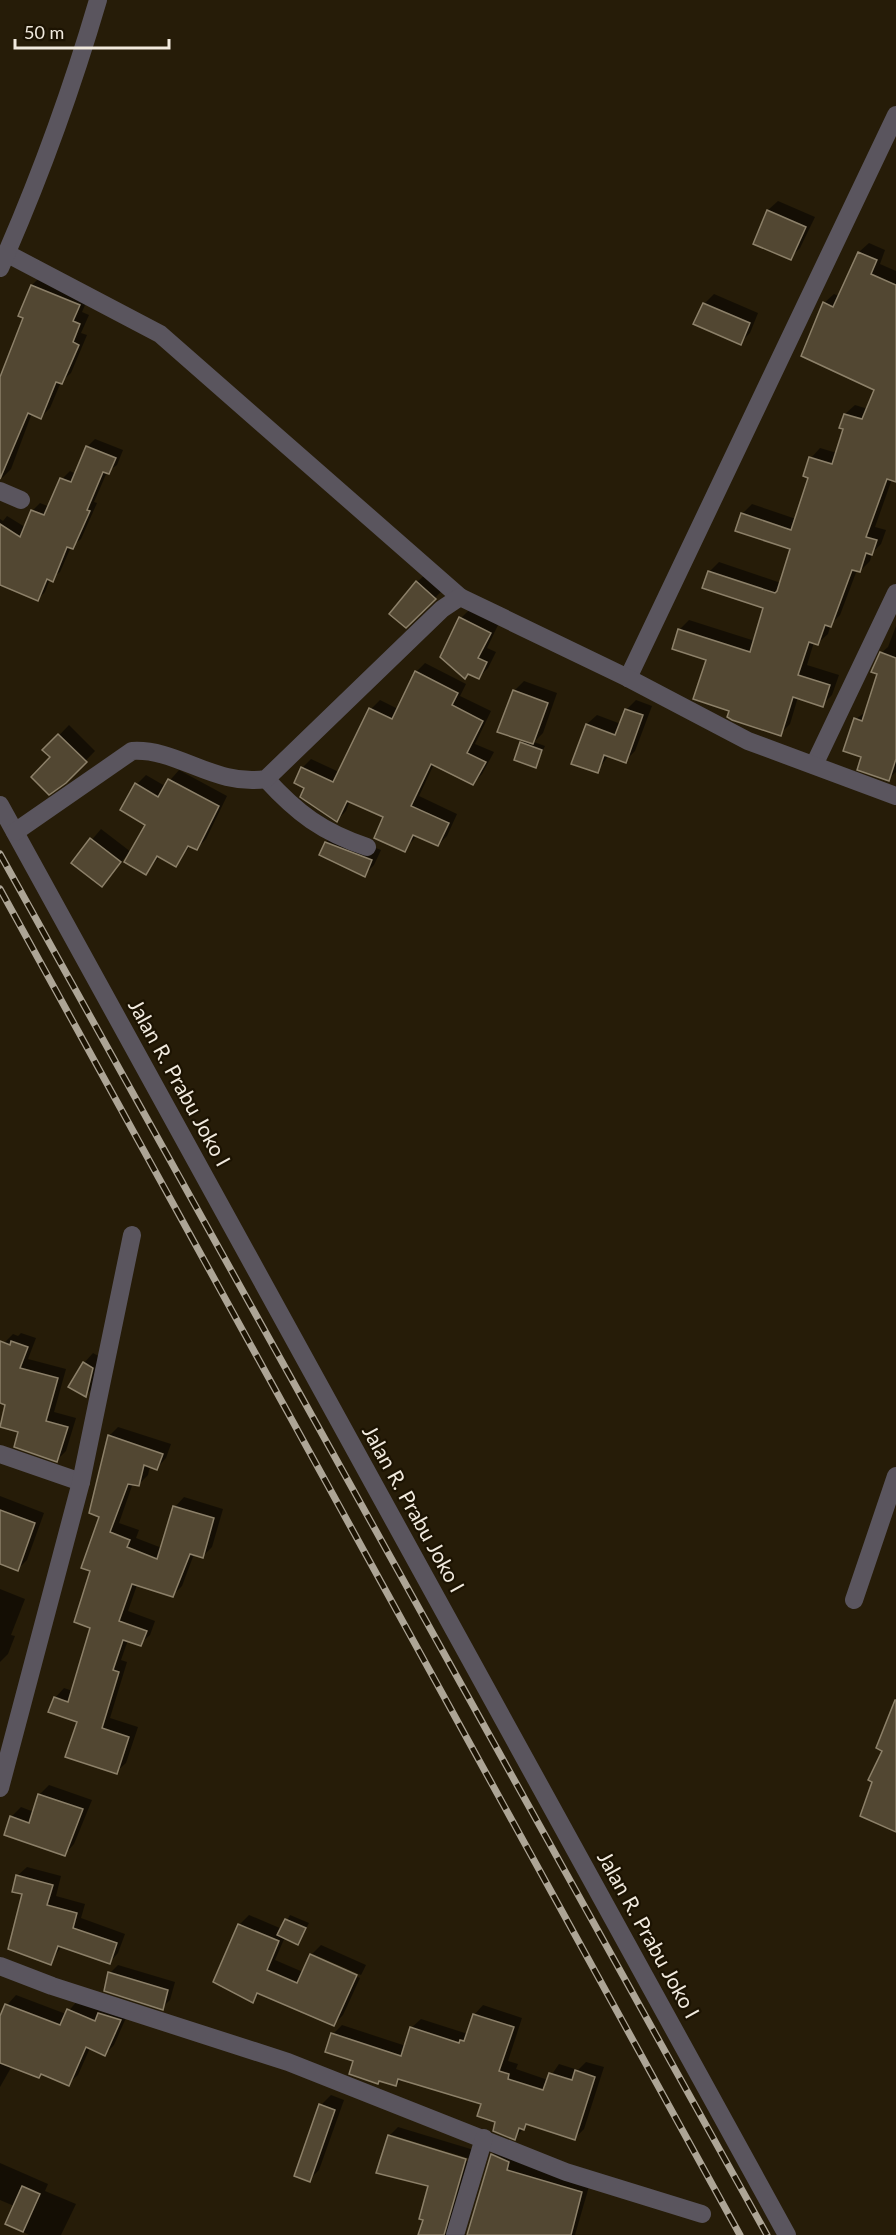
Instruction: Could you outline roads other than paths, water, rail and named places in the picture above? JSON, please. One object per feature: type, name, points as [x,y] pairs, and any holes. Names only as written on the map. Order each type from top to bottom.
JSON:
[{"type":"street","points":[[98,0],[68,100],[31,198],[3,261],[160,334],[459,597],[628,678],[748,741],[896,796]]},
{"type":"street","points":[[628,678],[896,116]]},
{"type":"street","points":[[0,491],[21,500]]},
{"type":"street","points":[[814,765],[896,593]]},
{"type":"street","points":[[15,832],[132,751],[152,752],[214,775],[249,781],[266,778],[442,609],[459,597]]},
{"type":"street","points":[[266,778],[293,809],[340,838],[367,847]]},
{"type":"street","name":"Jalan R. Prabu Joko I","points":[[0,805],[788,2235]]},
{"type":"street","points":[[0,1788],[81,1482],[132,1235]]},
{"type":"street","points":[[0,1454],[81,1482]]},
{"type":"street","points":[[854,1600],[896,1476]]},
{"type":"street","points":[[0,1966],[52,1986],[288,2062],[566,2172],[702,2214]]},
{"type":"street","points":[[455,2235],[484,2138]]},
{"type":"railway","points":[[0,854],[767,2235]]},
{"type":"railway","points":[[0,889],[740,2235]]}]
